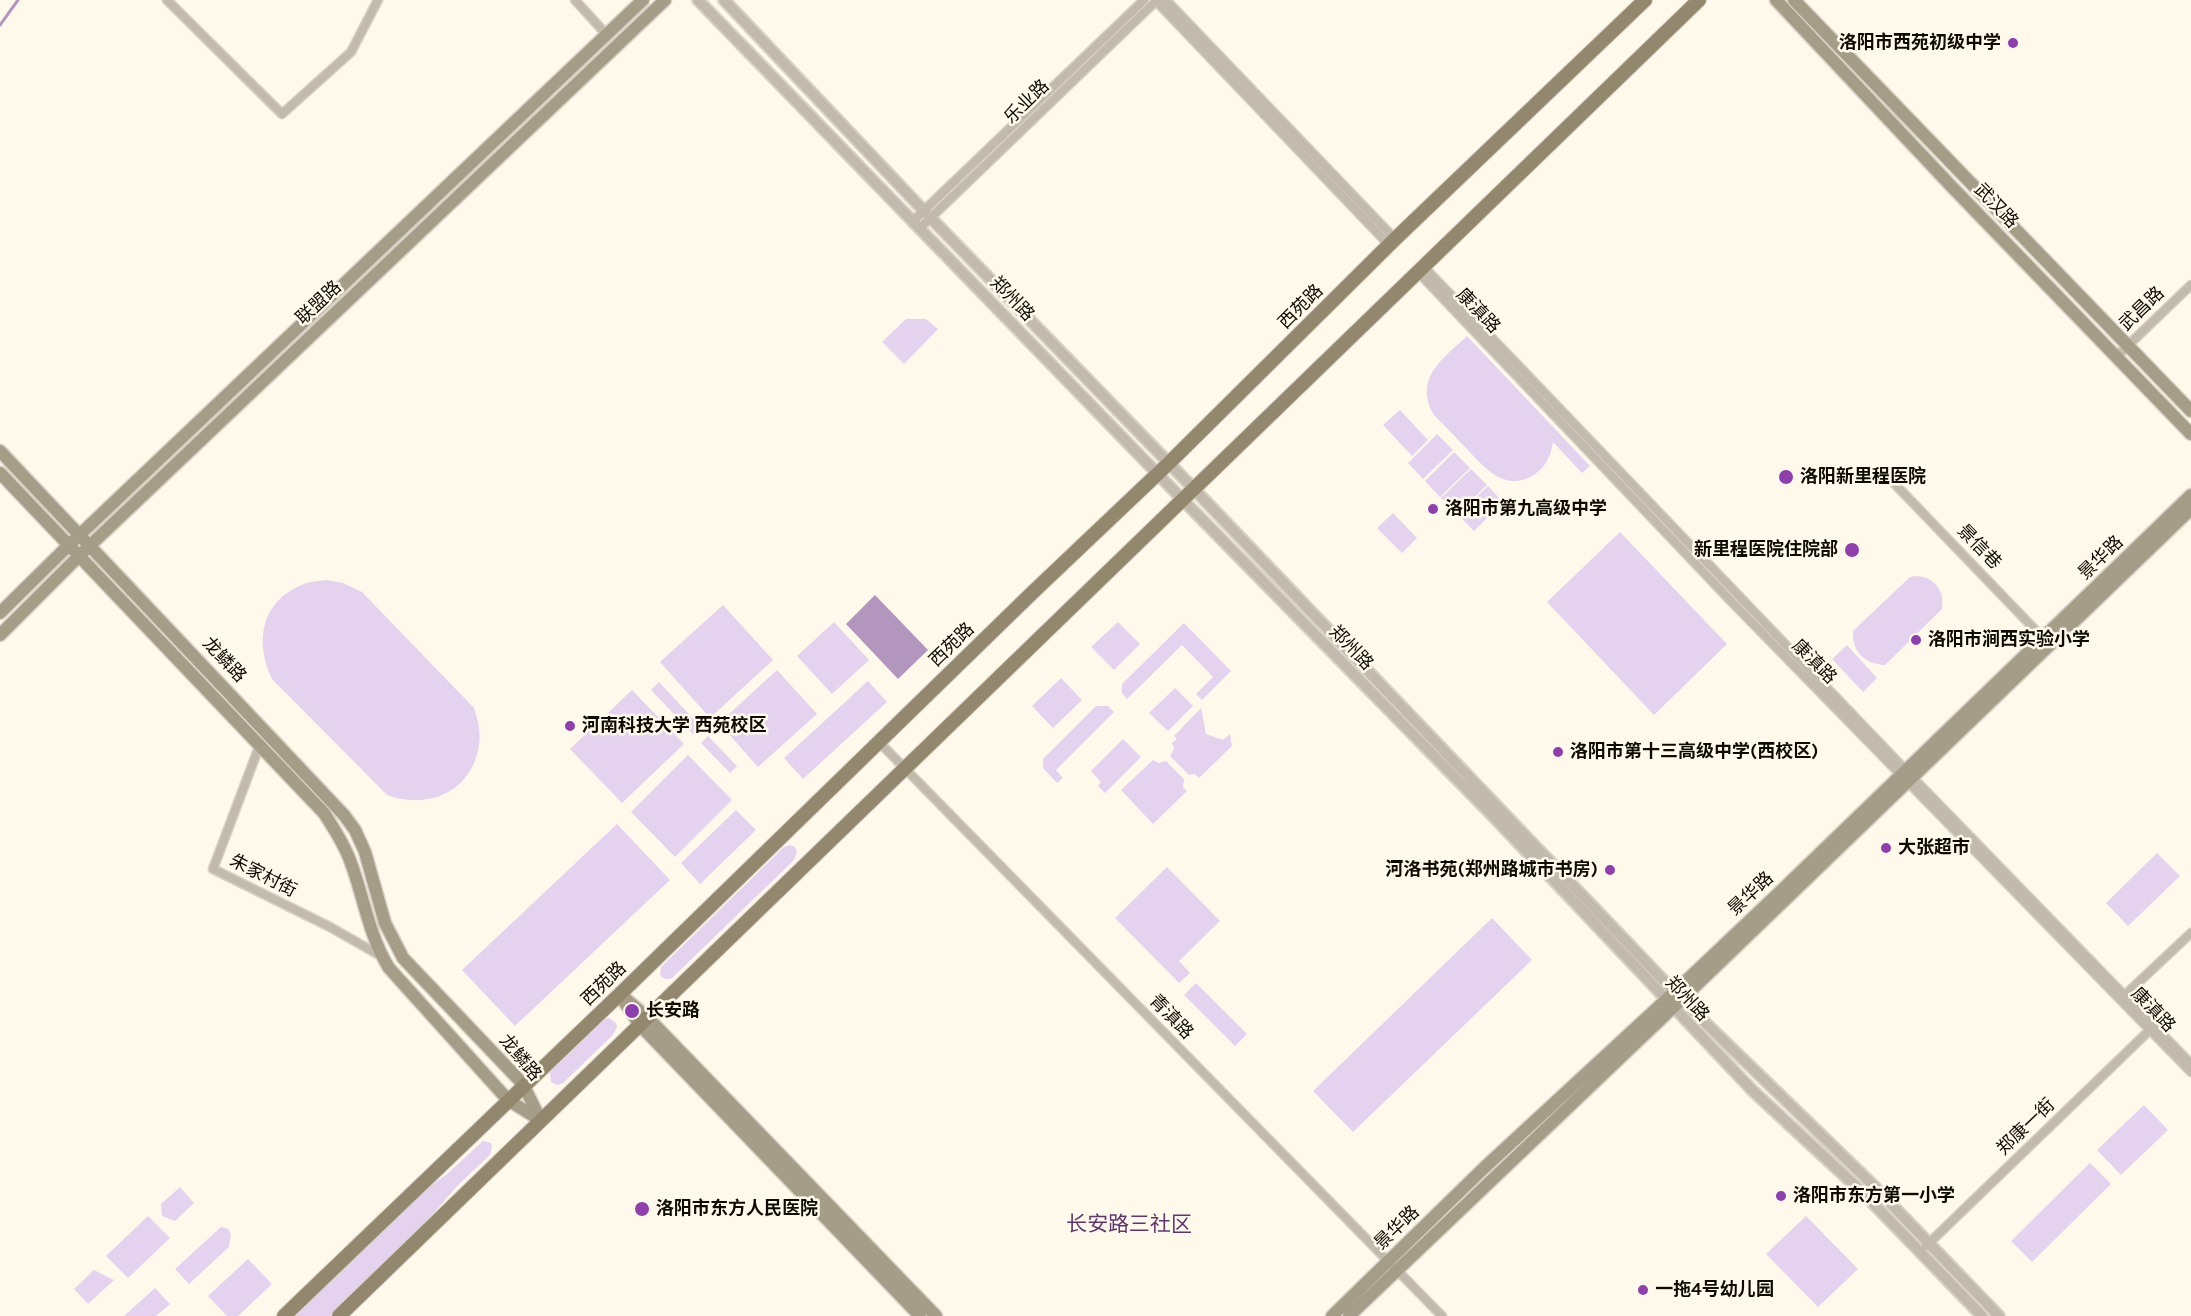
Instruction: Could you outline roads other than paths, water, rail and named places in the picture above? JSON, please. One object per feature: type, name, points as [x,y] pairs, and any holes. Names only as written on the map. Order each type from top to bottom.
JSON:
[{"type":"main road","name":"联盟路","points":[[0,613],[80,534],[643,0]]},
{"type":"main road","name":"联盟路","points":[[0,635],[90,544],[665,0]]},
{"type":"main road","name":"西苑路","points":[[284,1316],[523,1084],[620,994],[878,741],[1158,474],[1392,242],[1645,0]]},
{"type":"main road","points":[[339,1316],[1699,0]]},
{"type":"main road","name":"武汉路","points":[[1776,0],[2191,434]]},
{"type":"main road","name":"武汉路","points":[[1794,0],[2191,411]]},
{"type":"main road","name":"龙鳞路","points":[[0,451],[344,815],[355,830],[365,852],[385,923],[403,958],[523,1084],[541,1121]]},
{"type":"main road","name":"龙鳞路","points":[[0,473],[324,813],[351,862],[370,928],[389,969],[508,1100],[541,1121]]},
{"type":"main road","name":"景华路","points":[[1907,776],[2043,638],[2191,495]]},
{"type":"main road","name":"景华路","points":[[1332,1316],[1393,1265],[2191,509]]},
{"type":"main road","points":[[620,994],[920,1316]]},
{"type":"main road","points":[[644,1022],[936,1316]]},
{"type":"main road","name":"景华路","points":[[1349,1316],[1393,1265]]},
{"type":"street","points":[[167,0],[282,114],[351,52],[378,0]]},
{"type":"street","points":[[575,0],[606,34]]},
{"type":"street","name":"郑州路","points":[[698,0],[1182,499],[1674,1000],[1871,1183],[1999,1316]]},
{"type":"street","name":"郑州路","points":[[724,0],[927,215],[1193,488],[1674,1000],[1753,1091],[1862,1192],[1982,1316]]},
{"type":"street","name":"乐业路","points":[[917,225],[1144,0]]},
{"type":"street","points":[[1156,0],[1392,242]]},
{"type":"street","name":"乐业路","points":[[927,215],[1156,0]]},
{"type":"street","points":[[1166,0],[1392,242]]},
{"type":"street","name":"康滇路","points":[[1420,268],[1720,590],[2125,995],[2191,1072]]},
{"type":"street","name":"武昌路","points":[[2116,357],[2191,285]]},
{"type":"street","name":"景信巷","points":[[1890,479],[2043,638]]},
{"type":"street","name":"青滇路","points":[[878,741],[1442,1316]]},
{"type":"street","name":"朱家村街","points":[[260,747],[213,869],[330,927],[381,956]]},
{"type":"street","name":"康滇路","points":[[1907,776],[2152,1028],[2191,1064]]},
{"type":"street","points":[[2125,995],[2191,933]]},
{"type":"street","name":"郑康一街","points":[[1920,1251],[2152,1028]]},
{"type":"waterway","points":[[0,25],[18,0]]},
{"type":"place","name":"洛阳市西苑初级中学","points":[[2013,43]]},
{"type":"place","name":"洛阳新里程医院","points":[[1786,477]]},
{"type":"place","name":"洛阳市第九高级中学","points":[[1433,509]]},
{"type":"place","name":"新里程医院住院部","points":[[1852,550]]},
{"type":"place","name":"洛阳市涧西实验小学","points":[[1916,640]]},
{"type":"place","name":"河南科技大学 西苑校区","points":[[570,726]]},
{"type":"place","name":"洛阳市第十三高级中学(西校区)","points":[[1558,752]]},
{"type":"place","name":"大张超市","points":[[1886,848]]},
{"type":"place","name":"河洛书苑(郑州路城市书房)","points":[[1610,870]]},
{"type":"place","name":"长安路","points":[[632,1011]]},
{"type":"place","name":"洛阳市东方第一小学","points":[[1781,1196]]},
{"type":"place","name":"洛阳市东方人民医院","points":[[642,1209]]},
{"type":"place","name":"一拖4号幼儿园","points":[[1643,1290]]},
{"type":"district","name":"长安路三社区","points":[[1129,1225]]}]
